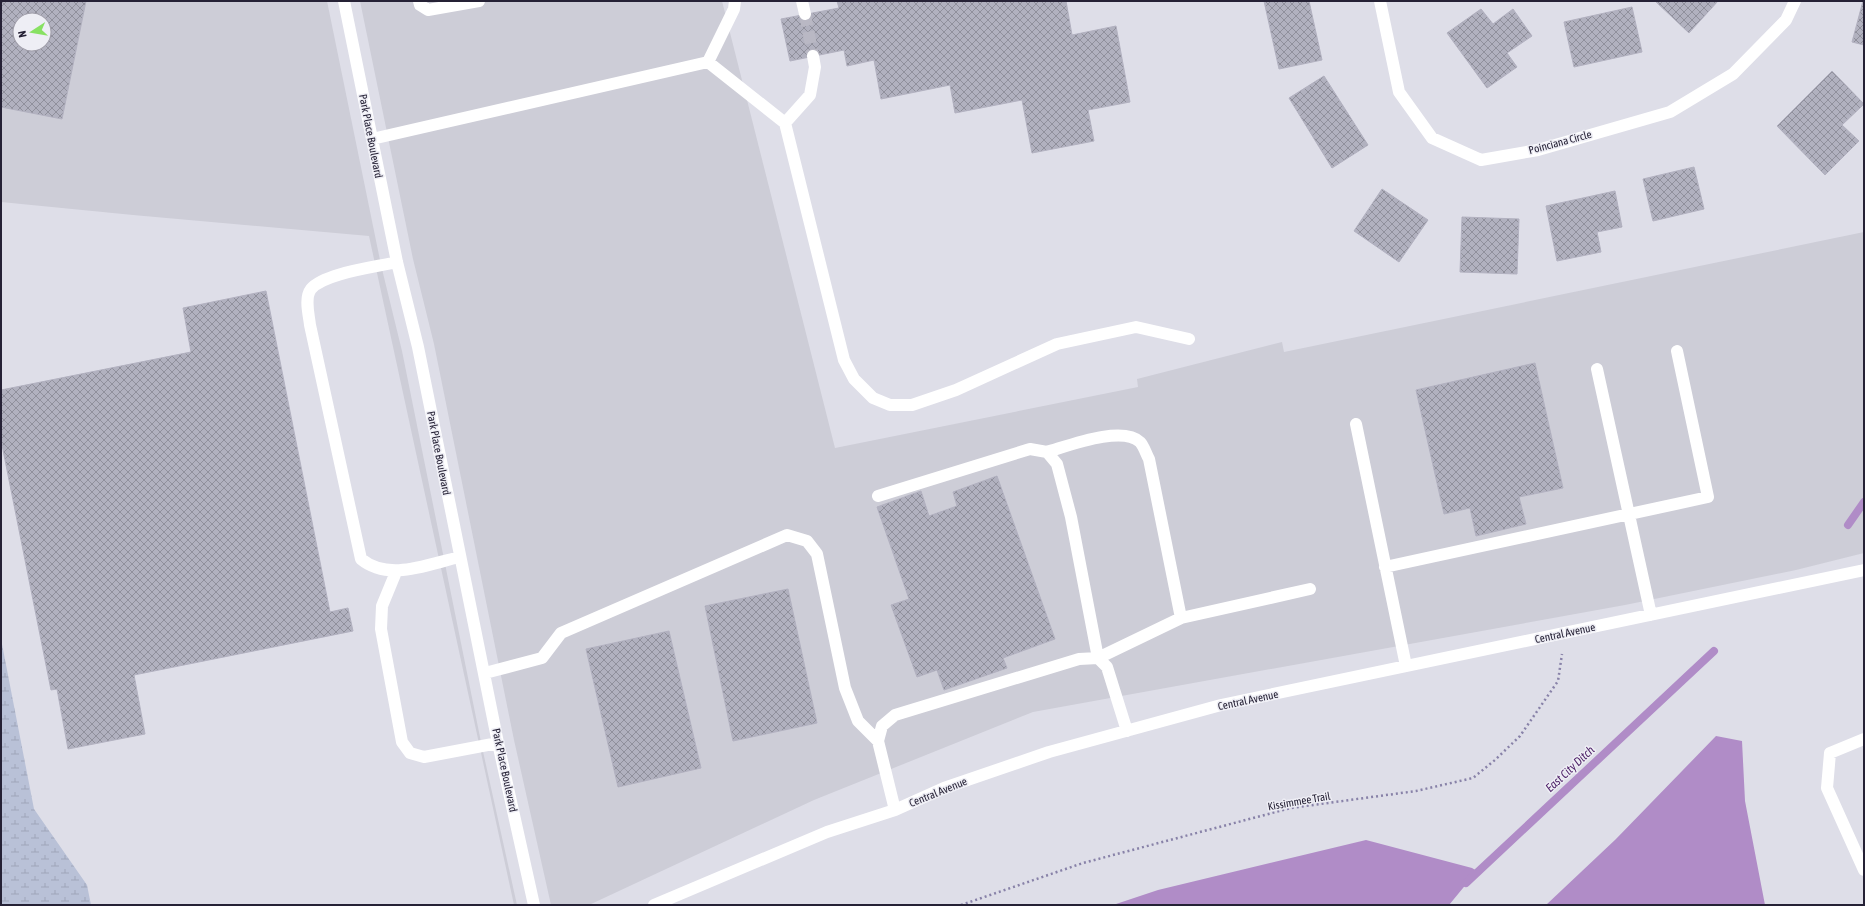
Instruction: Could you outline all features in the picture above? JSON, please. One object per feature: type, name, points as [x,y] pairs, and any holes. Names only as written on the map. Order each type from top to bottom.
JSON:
[{"type":"street","name":"Park Place Boulevard","points":[[344,1],[397,262],[418,347],[498,743],[534,905]]},
{"type":"street","points":[[419,1],[420,5],[428,10],[479,1]]},
{"type":"street","points":[[708,62],[734,9],[734,1]]},
{"type":"street","points":[[802,1],[805,14]]},
{"type":"street","name":"Poinciana Circle","points":[[1380,1],[1399,92],[1432,138],[1481,160],[1538,150],[1670,112],[1733,74],[1786,20],[1795,1]]},
{"type":"street","points":[[785,123],[810,95],[815,68],[813,56]]},
{"type":"street","points":[[372,139],[708,62]]},
{"type":"street","points":[[708,62],[785,123],[844,360],[854,379],[872,398],[890,405],[912,405],[956,390],[1057,344],[1106,332],[1136,327],[1189,339]]},
{"type":"street","points":[[397,262],[327,278],[311,289],[307,302],[310,325],[361,559],[370,566],[396,572],[460,557]]},
{"type":"street","points":[[1385,567],[1708,497],[1677,351]]},
{"type":"street","points":[[1597,369],[1651,615]]},
{"type":"street","points":[[1356,424],[1406,666]]},
{"type":"street","points":[[878,496],[1030,449],[1047,452],[1104,437],[1127,436],[1140,442],[1149,459],[1181,618]]},
{"type":"street","points":[[1047,452],[1057,464],[1072,517],[1098,658],[1107,667],[1126,731]]},
{"type":"street","points":[[485,673],[542,658],[561,633],[787,535],[807,541],[817,554],[846,688],[858,721],[878,741]]},
{"type":"street","name":"Central Avenue","points":[[654,905],[827,832],[895,810],[944,788],[1049,752],[1221,705],[1864,570]]},
{"type":"street","points":[[396,572],[382,606],[380,630],[402,742],[410,753],[424,757],[498,743]]},
{"type":"street","points":[[895,810],[878,741],[882,726],[895,715],[1079,659],[1098,658],[1181,618],[1310,589]]},
{"type":"street","points":[[1864,739],[1830,752],[1826,788],[1864,870]]},
{"type":"path","name":"Kissimmee Trail","points":[[961,905],[1083,863],[1291,808],[1416,791],[1473,778],[1495,760],[1520,736],[1558,681],[1565,633]]},
{"type":"shaded area","points":[[1,1],[327,1],[381,265],[402,351],[482,747],[517,905],[514,905],[369,236],[1,202]]},
{"type":"shaded area","points":[[360,1],[722,1],[835,448],[1138,387],[1137,379],[1282,342],[1284,352],[1864,232],[1864,553],[1796,570],[1625,605],[1033,712],[814,800],[589,905],[551,905],[514,740],[434,344],[413,259]]},
{"type":"shaded area","points":[[1716,736],[1742,741],[1745,801],[1765,905],[1546,905],[1616,839]]},
{"type":"shaded area","points":[[1366,840],[1472,868],[1477,871],[1449,905],[1113,905],[1158,890]]},
{"type":"green space","points":[[1,639],[34,809],[87,885],[91,905],[1,905]]},
{"type":"building","points":[[1,1],[86,1],[62,119],[1,107]]},
{"type":"building","points":[[837,1],[1066,1],[1072,35],[1116,26],[1130,102],[1088,110],[1094,141],[1032,153],[1022,100],[955,113],[950,85],[881,99],[874,60],[847,66],[844,50],[790,61],[781,19],[839,8]]},
{"type":"building","points":[[1264,1],[1309,1],[1322,60],[1279,69]]},
{"type":"building","points":[[1655,1],[1718,1],[1689,33]]},
{"type":"building","points":[[1864,1],[1864,45],[1852,42]]},
{"type":"building","points":[[1632,7],[1642,52],[1574,67],[1564,22]]},
{"type":"building","points":[[1481,9],[1493,24],[1513,9],[1532,36],[1507,53],[1517,67],[1487,88],[1447,33]]},
{"type":"building","points":[[1832,71],[1864,104],[1842,125],[1859,141],[1825,175],[1777,126]]},
{"type":"building","points":[[1324,76],[1368,145],[1332,168],[1289,98]]},
{"type":"building","points":[[1694,167],[1704,209],[1653,221],[1643,179]]},
{"type":"building","points":[[1382,189],[1428,220],[1399,262],[1354,231]]},
{"type":"building","points":[[1615,191],[1622,227],[1597,232],[1601,252],[1557,261],[1546,206]]},
{"type":"building","points":[[1462,217],[1519,219],[1517,274],[1460,272]]},
{"type":"building","points":[[266,291],[330,612],[348,608],[353,631],[134,675],[145,734],[68,749],[57,689],[51,690],[1,440],[1,390],[191,352],[183,308]]},
{"type":"building","points":[[1535,363],[1563,488],[1519,497],[1526,524],[1476,536],[1470,508],[1444,514],[1416,390]]},
{"type":"building","points":[[997,476],[1055,639],[1003,658],[1007,668],[944,690],[937,670],[917,677],[891,605],[909,599],[877,507],[921,491],[929,516],[957,506],[953,492]]},
{"type":"building","points":[[788,589],[817,723],[733,741],[705,606]]},
{"type":"building","points":[[669,631],[701,768],[618,787],[586,649]]},
{"type":"waterway","name":"East City Ditch","points":[[1848,525],[1864,502]]},
{"type":"waterway","name":"East City Ditch","points":[[1466,883],[1714,651]]},
{"type":"tunnel","points":[[805,14],[813,56]]}]
